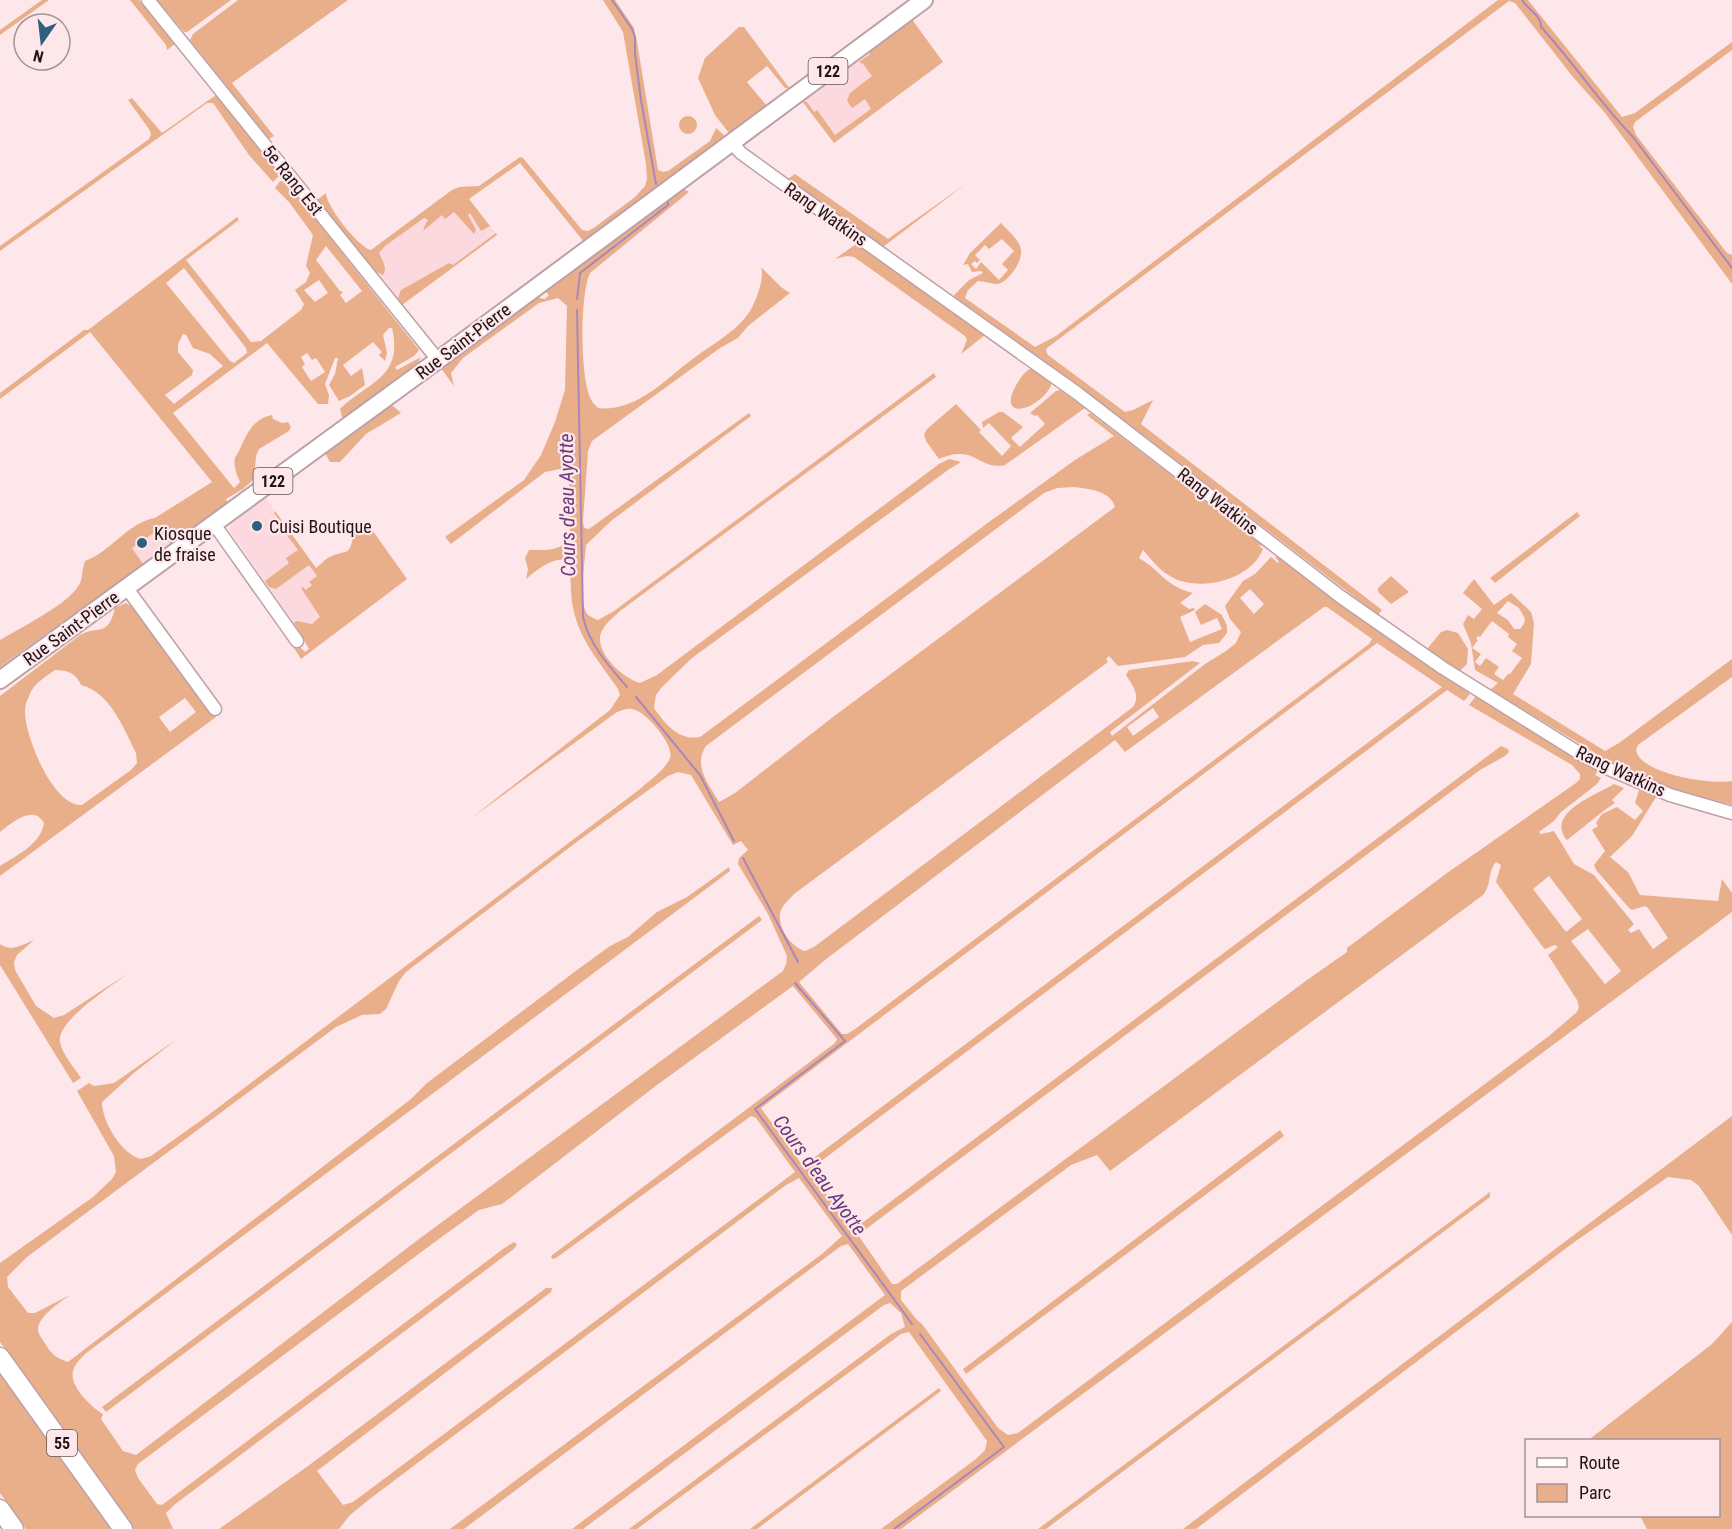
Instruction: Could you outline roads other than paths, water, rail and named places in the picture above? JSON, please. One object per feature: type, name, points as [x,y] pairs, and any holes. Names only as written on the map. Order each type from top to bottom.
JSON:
[{"type":"highway","name":"55","points":[[0,1357],[123,1529]]},
{"type":"highway","points":[[0,1509],[14,1529]]},
{"type":"main road","name":"Rue Saint-Pierre","points":[[0,680],[438,360],[924,0]]},
{"type":"street","name":"5e Rang Est","points":[[148,0],[438,360]]},
{"type":"street","name":"Rang Watkins","points":[[731,142],[741,153],[774,177],[1077,393],[1341,597],[1436,663],[1579,753],[1609,769],[1670,795],[1732,813]]},
{"type":"street","points":[[214,524],[297,641]]},
{"type":"street","points":[[126,587],[215,709]]},
{"type":"waterway","name":"Cours d'eau Ayotte","points":[[612,0],[635,37],[641,100],[656,184]]},
{"type":"waterway","points":[[1522,0],[1537,16],[1541,27],[1633,137],[1732,268]]},
{"type":"waterway","name":"Cours d'eau Ayotte","points":[[577,299],[580,273],[668,205],[668,202]]},
{"type":"waterway","name":"Cours d'eau Ayotte","points":[[577,310],[583,617],[595,645],[627,687]]},
{"type":"waterway","name":"Cours d'eau Ayotte","points":[[636,697],[700,775],[734,841]]},
{"type":"waterway","name":"Cours d'eau Ayotte","points":[[743,858],[798,962]]},
{"type":"waterway","name":"Cours d'eau Ayotte","points":[[795,983],[845,1041],[755,1109],[912,1324]]},
{"type":"waterway","name":"Cours d'eau Ayotte","points":[[894,1529],[1004,1447],[920,1334]]},
{"type":"place","name":"Cuisi Boutique","points":[[257,526]]},
{"type":"place","name":"Kiosque de fraise","points":[[142,543]]}]
